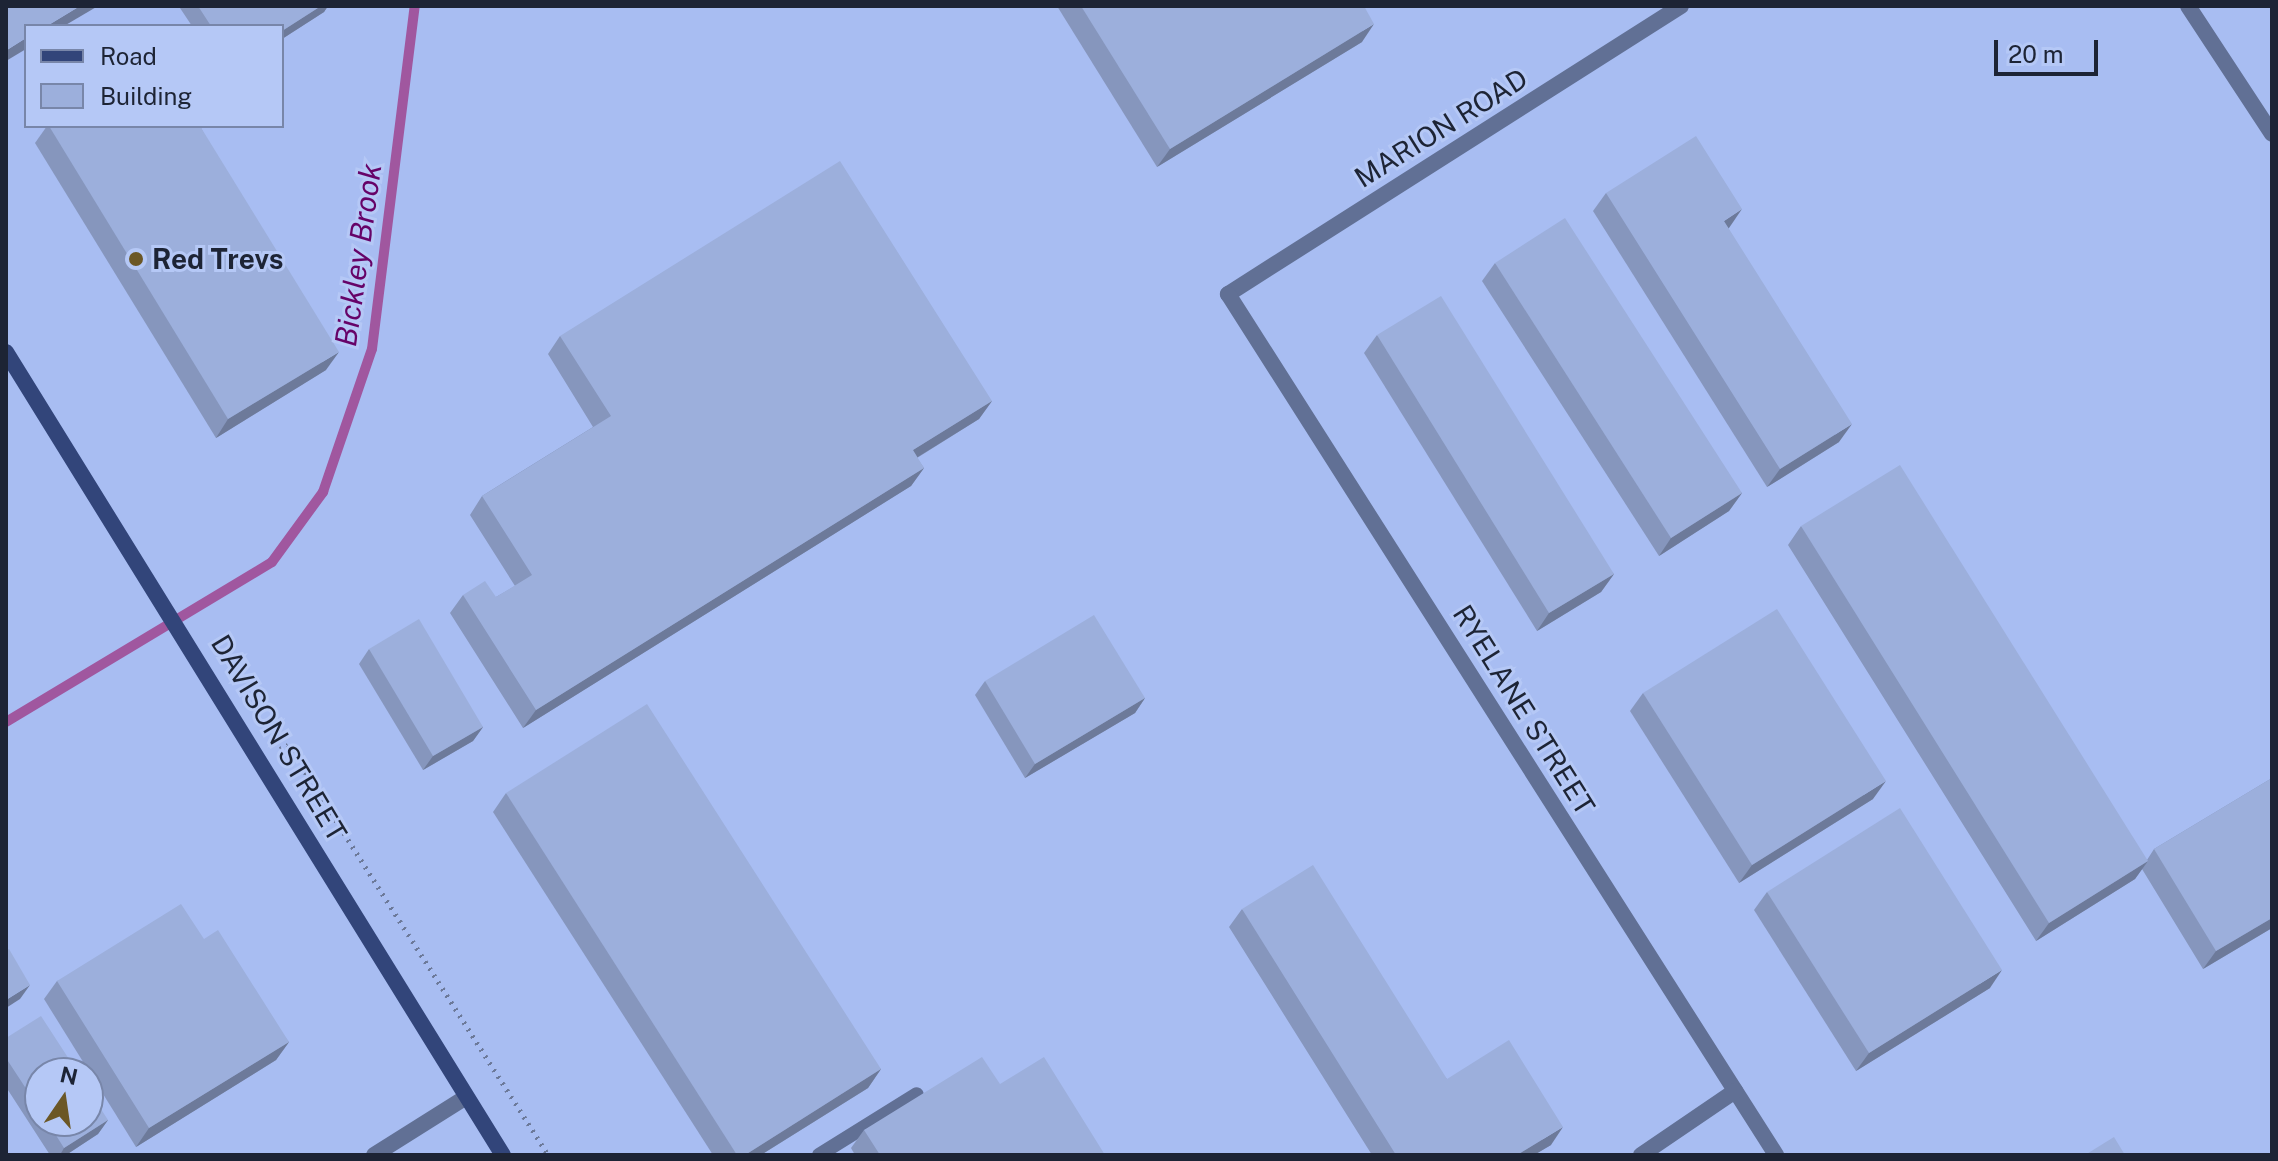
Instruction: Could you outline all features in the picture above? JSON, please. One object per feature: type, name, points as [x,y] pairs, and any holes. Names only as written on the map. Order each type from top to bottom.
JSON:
[{"type":"main road","name":"DAVISON STREET","points":[[6,352],[199,656],[503,1155]]},
{"type":"street","name":"MARION ROAD","points":[[1228,294],[1681,6]]},
{"type":"street","points":[[2188,6],[2272,134]]},
{"type":"street","name":"RYELANE STREET","points":[[1228,294],[1776,1155]]},
{"type":"street","points":[[1641,1155],[1735,1091]]},
{"type":"street","points":[[374,1155],[466,1097]]},
{"type":"lane","points":[[819,1155],[917,1094]]},
{"type":"shaded area","points":[[6,6],[2272,6],[2272,1155],[6,1155]]},
{"type":"building","points":[[6,6],[80,6],[50,24],[24,24],[24,39],[7,50]]},
{"type":"building","points":[[198,6],[321,6],[284,30],[284,24],[210,24]]},
{"type":"building","points":[[1081,6],[1364,6],[1374,24],[1170,149]]},
{"type":"building","points":[[50,128],[201,128],[339,352],[228,419]]},
{"type":"building","points":[[1696,136],[1742,209],[1724,221],[1852,424],[1780,469],[1606,193]]},
{"type":"building","points":[[840,161],[992,401],[913,450],[924,468],[536,710],[463,595],[485,581],[496,597],[532,575],[482,496],[611,416],[560,336]]},
{"type":"building","points":[[1565,218],[1742,493],[1671,538],[1495,263]]},
{"type":"building","points":[[1441,296],[1614,574],[1549,613],[1377,335]]},
{"type":"building","points":[[1900,465],[2148,861],[2049,923],[1801,526]]},
{"type":"building","points":[[1777,609],[1886,781],[1752,865],[1643,693]]},
{"type":"building","points":[[1094,615],[1145,698],[1035,764],[985,681]]},
{"type":"building","points":[[419,619],[483,727],[433,756],[369,649]]},
{"type":"building","points":[[647,704],[881,1069],[745,1155],[737,1155],[506,793]]},
{"type":"building","points":[[2272,778],[2272,918],[2216,951],[2154,849]]},
{"type":"building","points":[[1900,808],[2002,970],[1869,1053],[1767,892]]},
{"type":"building","points":[[1313,865],[1447,1079],[1509,1040],[1563,1127],[1517,1155],[1396,1155],[1242,909]]},
{"type":"building","points":[[181,904],[204,939],[218,930],[289,1042],[149,1128],[57,981]]},
{"type":"building","points":[[9,949],[30,985],[6,1000],[6,951]]},
{"type":"building","points":[[41,1016],[68,1057],[24,1057],[24,1086],[6,1058],[6,1038]]},
{"type":"building","points":[[982,1057],[1000,1084],[1044,1057],[1105,1155],[880,1155],[864,1130]]},
{"type":"building","points":[[57,1137],[81,1137],[64,1148]]},
{"type":"building","points":[[2114,1137],[2125,1155],[2085,1155]]},
{"type":"waterway","name":"Bickley Brook","points":[[6,722],[272,562],[323,492],[372,349],[415,6]]},
{"type":"place","name":"Red Trevs","points":[[136,259]]}]
